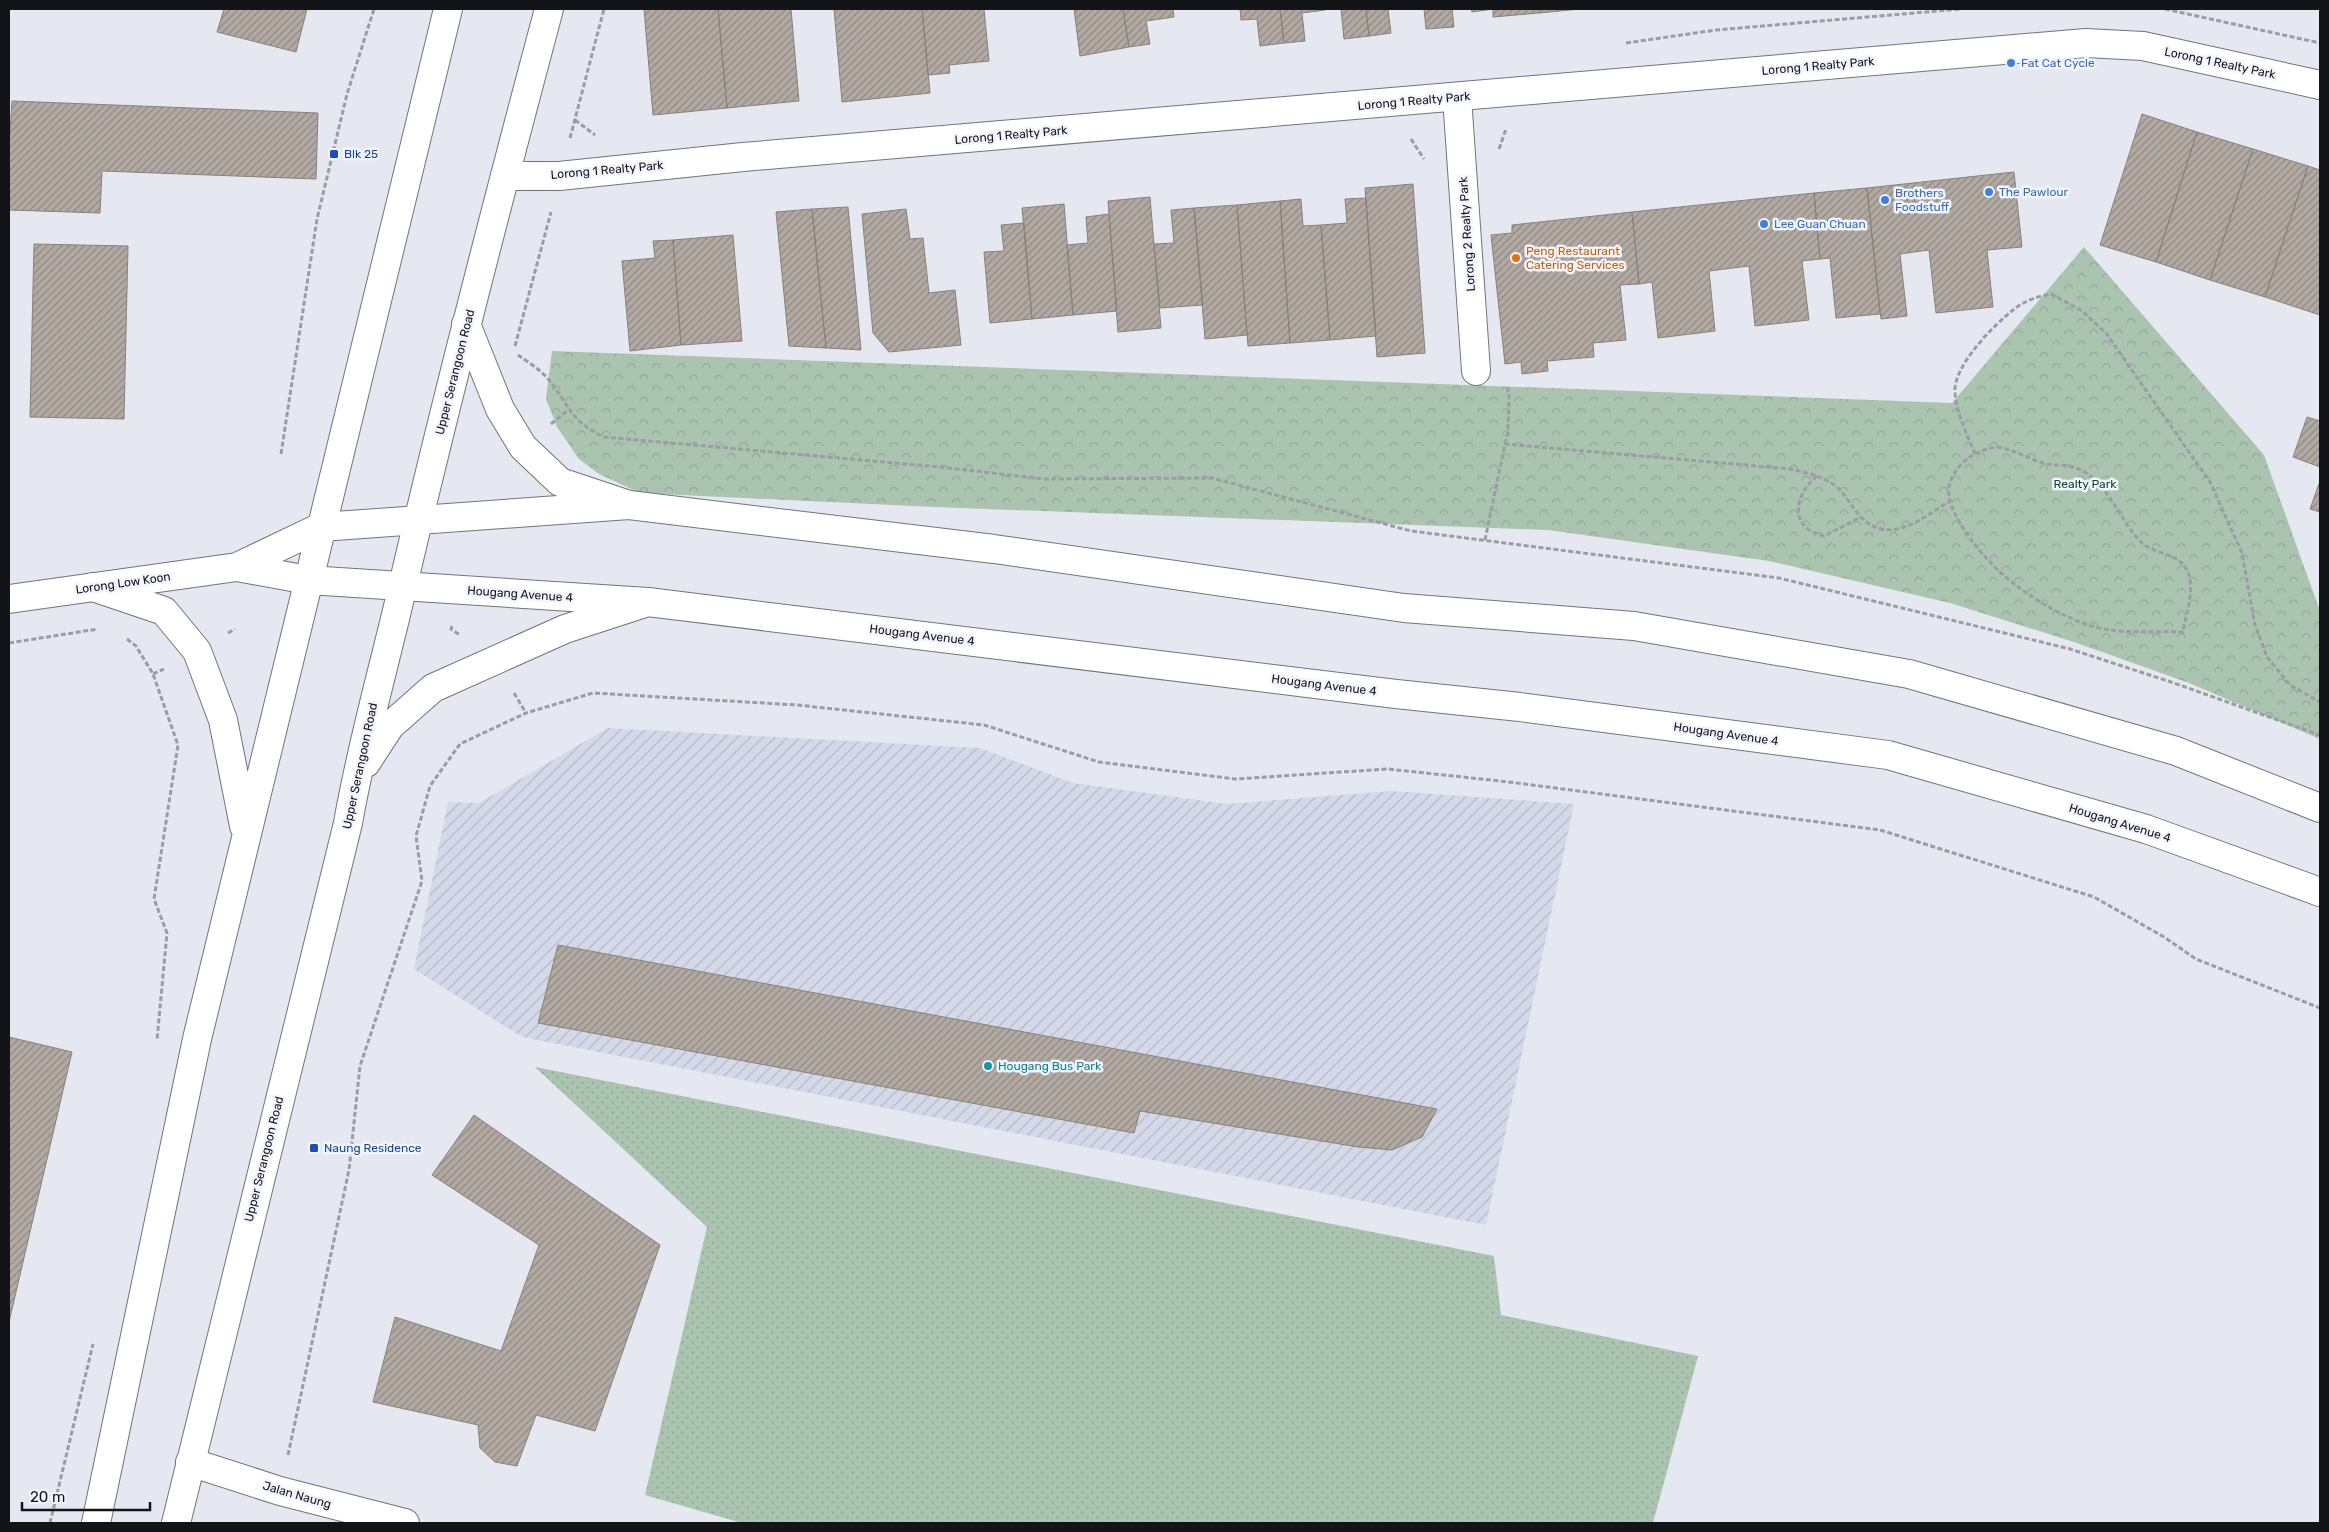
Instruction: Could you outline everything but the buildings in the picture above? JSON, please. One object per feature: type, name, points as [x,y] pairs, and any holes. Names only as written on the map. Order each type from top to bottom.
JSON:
[{"type":"street","points":[[96,1523],[197,1039],[448,9]]},
{"type":"street","name":"Upper Serangoon Road","points":[[176,1523],[348,823],[356,777],[466,324],[549,9]]},
{"type":"street","name":"Lorong 1 Realty Park","points":[[505,176],[559,176],[753,157],[2086,43],[2143,46],[2320,85]]},
{"type":"street","name":"Lorong 2 Realty Park","points":[[1457,97],[1476,371]]},
{"type":"street","points":[[466,324],[500,408],[523,447],[560,482],[629,505]]},
{"type":"street","points":[[321,527],[629,505],[994,548],[1404,608],[1634,626],[1899,672],[2176,750],[2320,808]]},
{"type":"street","name":"Lorong Low Koon","points":[[237,568],[321,527]]},
{"type":"street","name":"Lorong Low Koon","points":[[9,599],[237,568],[308,580]]},
{"type":"street","name":"Hougang Avenue 4","points":[[308,580],[648,602],[1386,693],[1520,707],[1888,756],[2146,829],[2320,892]]},
{"type":"street","points":[[93,587],[164,611],[196,651],[223,720],[246,835]]},
{"type":"street","points":[[356,777],[390,726],[433,688],[564,629],[648,602]]},
{"type":"street","name":"Jalan Naung","points":[[190,1462],[280,1491],[405,1523]]},
{"type":"path","points":[[281,454],[317,219],[346,94],[374,9]]},
{"type":"path","points":[[604,9],[514,351],[548,378],[568,410],[586,428],[604,437],[940,467],[1043,479],[1212,478],[1411,531],[1779,578],[2070,649],[2171,682],[2320,735]]},
{"type":"path","points":[[1716,30],[1961,9]]},
{"type":"path","points":[[2165,9],[2320,43]]},
{"type":"path","points":[[1975,454],[1961,421],[1954,391],[1957,378],[1969,358],[1988,333],[2014,309],[2037,296],[2051,294],[2082,312],[2106,333],[2210,482],[2242,553],[2255,625],[2268,657],[2290,685],[2320,702]]},
{"type":"path","points":[[1485,540],[1505,444],[1509,394]]},
{"type":"path","points":[[1505,444],[1791,469],[1818,476],[1838,488],[1861,516],[1879,529],[1904,528],[1948,502]]},
{"type":"path","points":[[2006,448],[2041,462],[2068,464],[2094,478],[2141,542],[2178,559],[2188,572],[2190,594],[2183,632],[2120,631],[2086,624],[2048,605],[1995,568],[1971,542],[1948,502],[1951,478],[1960,464],[1985,449],[2006,448]]},
{"type":"path","points":[[1818,476],[1809,483],[1799,500],[1798,511],[1805,527],[1814,534],[1824,536],[1861,516]]},
{"type":"path","points":[[9,643],[103,628]]},
{"type":"path","points":[[124,636],[136,646],[153,674],[178,745],[154,899],[168,933],[156,1049]]},
{"type":"path","points":[[288,1456],[349,1170],[360,1066],[422,881],[416,836],[430,786],[460,744],[526,714],[593,693],[797,705],[984,725],[1099,762],[1235,779],[1388,769],[1509,782],[1880,830],[2094,897],[2164,937],[2196,959],[2320,1008]]},
{"type":"path","points":[[50,1523],[94,1340]]},
{"type":"shaded area","name":"Hougang Bus Park","points":[[608,728],[980,748],[1073,783],[1227,804],[1392,791],[1574,804],[1486,1225],[522,1037],[414,969],[448,802],[479,803]]},
{"type":"green space","name":"Realty Park","points":[[2084,247],[2264,455],[2320,611],[2320,739],[2189,683],[2074,642],[1950,603],[1769,561],[1548,530],[934,507],[640,493],[599,474],[579,459],[557,427],[546,399],[552,351],[1952,403]]},
{"type":"green space","points":[[535,1067],[1494,1256],[1501,1315],[1698,1356],[1653,1523],[742,1523],[645,1495],[707,1227]]},
{"type":"place","name":"Fat Cat Cycle","points":[[2011,63]]},
{"type":"place","name":"Blk 25","points":[[334,154]]},
{"type":"place","name":"The Pawlour","points":[[1989,192]]},
{"type":"place","name":"Brothers Foodstuff","points":[[1885,200]]},
{"type":"place","name":"Lee Guan Chuan","points":[[1764,224]]},
{"type":"place","name":"Peng Restaurant Catering Services","points":[[1516,258]]},
{"type":"place","name":"Hougang Bus Park","points":[[988,1066]]},
{"type":"place","name":"Naung Residence","points":[[314,1148]]}]
